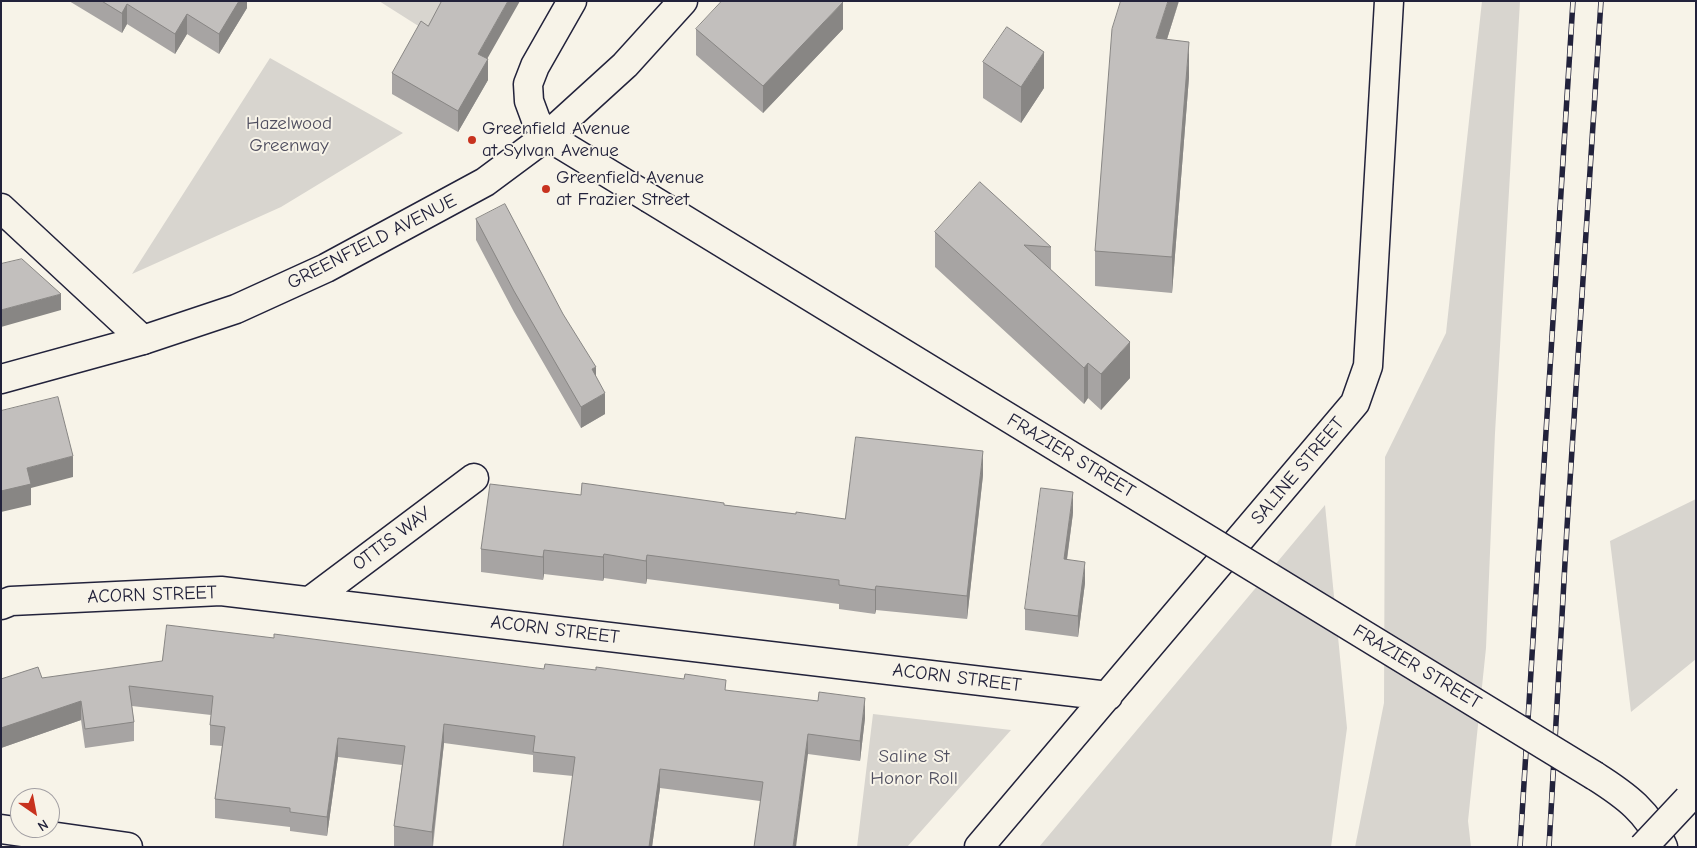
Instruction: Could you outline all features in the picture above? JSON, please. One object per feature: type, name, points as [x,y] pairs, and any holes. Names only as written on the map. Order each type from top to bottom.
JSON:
[{"type":"main road","points":[[547,136],[536,120],[529,101],[528,84],[535,66],[572,1]]},
{"type":"main road","name":"GREENFIELD AVENUE","points":[[1,379],[142,340],[236,309],[326,268],[485,182],[547,136],[625,65],[683,1]]},
{"type":"main road","name":"SALINE STREET","points":[[979,847],[1356,403],[1368,366],[1389,1]]},
{"type":"main road","name":"FRAZIER STREET","points":[[547,136],[1622,793],[1642,810],[1657,832],[1663,847]]},
{"type":"main road","points":[[1,208],[142,340]]},
{"type":"main road","name":"OTTIS WAY","points":[[310,601],[474,478]]},
{"type":"main road","name":"ACORN STREET","points":[[1,605],[10,601],[220,591],[1108,696]]},
{"type":"main road","points":[[1643,847],[1688,799]]},
{"type":"main road","points":[[1,829],[128,847]]},
{"type":"green space","points":[[379,1],[444,1],[472,60]]},
{"type":"green space","points":[[1482,1],[1520,1],[1495,433],[1486,648],[1468,821],[1471,847],[1355,847],[1384,703],[1385,457],[1446,333]]},
{"type":"green space","name":"Hazelwood Greenway","points":[[270,58],[403,133],[281,207],[132,274]]},
{"type":"green space","points":[[1696,499],[1696,659],[1631,712],[1610,541]]},
{"type":"green space","points":[[1325,505],[1347,728],[1331,847],[1039,847]]},
{"type":"green space","name":"Saline St Honor Roll","points":[[873,714],[1011,730],[907,847],[857,847]]},
{"type":"building","points":[[102,1],[239,1],[219,34],[187,14],[175,34],[127,4],[122,13]]},
{"type":"building","points":[[442,1],[508,1],[478,54],[488,59],[458,111],[392,73],[421,21],[428,26]]},
{"type":"building","points":[[722,1],[843,2],[763,86],[696,29]]},
{"type":"building","points":[[1121,1],[1168,1],[1156,38],[1189,42],[1172,257],[1095,251],[1112,29]]},
{"type":"building","points":[[1007,27],[1044,52],[1021,87],[983,62]]},
{"type":"building","points":[[980,182],[1051,247],[1024,245],[1130,342],[1101,374],[1088,363],[1084,368],[935,232]]},
{"type":"building","points":[[505,204],[563,314],[596,367],[592,369],[605,393],[581,407],[514,291],[476,219]]},
{"type":"building","points":[[22,259],[61,294],[1,310],[1,264]]},
{"type":"building","points":[[58,397],[73,456],[27,468],[31,484],[1,491],[1,411]]},
{"type":"building","points":[[856,437],[983,451],[967,596],[876,586],[875,590],[839,585],[839,580],[647,555],[646,561],[604,554],[603,557],[544,550],[543,557],[481,549],[490,484],[581,495],[582,483],[724,503],[724,505],[845,519]]},
{"type":"building","points":[[1041,488],[1073,492],[1064,559],[1085,562],[1078,616],[1025,609]]},
{"type":"building","points":[[167,625],[274,638],[274,634],[544,669],[545,664],[596,670],[596,667],[684,679],[685,674],[726,680],[725,690],[818,701],[819,692],[865,698],[860,741],[808,734],[793,847],[754,847],[763,782],[660,769],[649,847],[566,847],[563,846],[575,757],[533,752],[535,736],[444,724],[432,832],[394,826],[405,746],[338,738],[327,817],[290,812],[290,808],[215,799],[225,727],[210,725],[213,696],[129,686],[134,722],[85,729],[81,701],[1,728],[1,679],[38,667],[42,678],[162,661]]},
{"type":"railway","points":[[1520,847],[1573,1]]},
{"type":"railway","points":[[1549,847],[1567,527],[1601,1]]},
{"type":"place","name":"Greenfield Avenue at Sylvan Avenue","points":[[472,140]]},
{"type":"place","name":"Greenfield Avenue at Frazier Street","points":[[546,189]]}]
